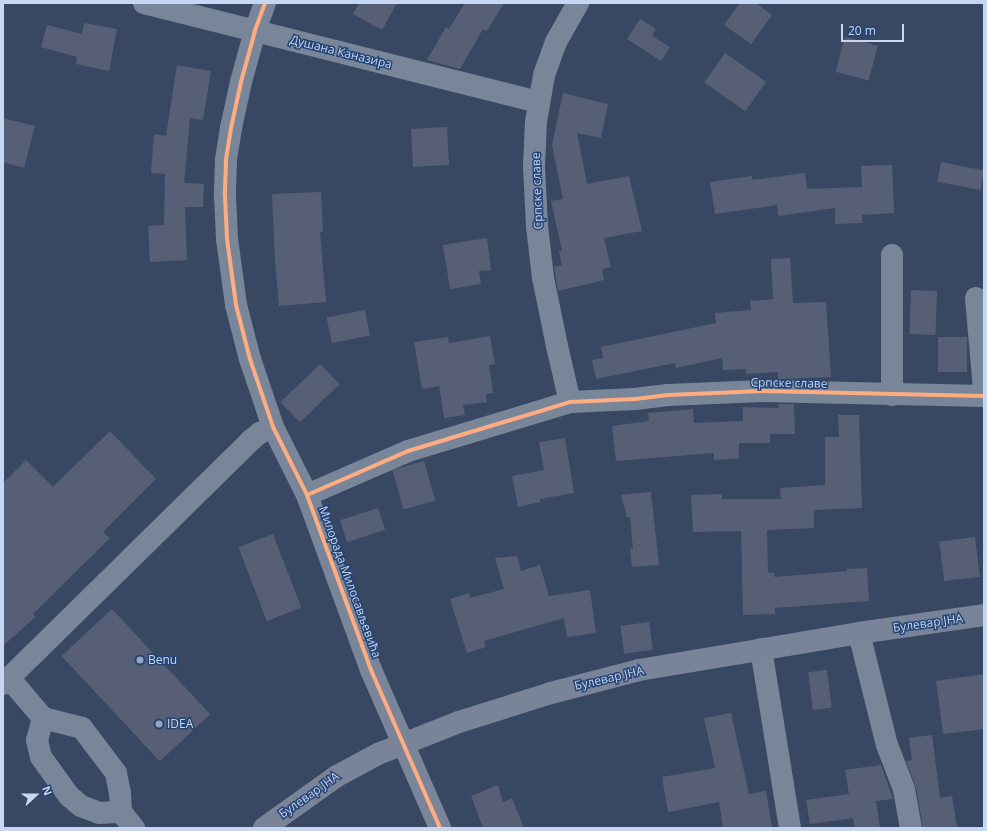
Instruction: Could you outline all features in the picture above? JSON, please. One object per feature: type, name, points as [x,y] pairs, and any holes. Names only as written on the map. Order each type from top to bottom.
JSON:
[{"type":"main road","name":"Булевар ЈНА","points":[[264,828],[354,765],[402,744],[459,722],[551,692],[639,670],[859,633],[984,615]]},
{"type":"street","name":"Душана Каназира","points":[[144,3],[539,102]]},
{"type":"street","name":"Милорада Милосављевића","points":[[265,3],[255,31],[231,128],[224,196],[227,239],[236,305],[250,359],[273,427],[307,495],[371,670],[402,744],[440,828]]},
{"type":"street","name":"Српске славе","points":[[578,3],[556,42],[549,60],[539,102],[534,166],[537,226],[545,286],[570,402],[683,394],[762,391],[984,396]]},
{"type":"street","points":[[892,255],[892,395]]},
{"type":"street","points":[[976,298],[984,390]]},
{"type":"street","points":[[307,495],[408,451],[570,402]]},
{"type":"street","points":[[43,718],[37,740],[41,757],[69,796],[81,806],[99,813],[127,820],[116,774],[82,728],[43,718],[6,681],[250,441],[260,433],[273,427]]},
{"type":"street","points":[[859,633],[887,745],[904,790],[911,828]]},
{"type":"street","points":[[761,649],[790,828]]},
{"type":"building","points":[[359,3],[397,3],[382,30],[353,14]]},
{"type":"building","points":[[465,3],[504,3],[487,31],[483,29],[460,69],[427,60],[446,27],[449,29]]},
{"type":"building","points":[[740,3],[756,3],[772,15],[751,44],[724,25]]},
{"type":"building","points":[[640,19],[656,29],[652,36],[670,47],[661,61],[627,39]]},
{"type":"building","points":[[84,23],[117,29],[109,71],[76,64],[77,57],[41,47],[47,25],[82,34]]},
{"type":"building","points":[[845,37],[878,46],[869,81],[836,72]]},
{"type":"building","points":[[725,53],[766,82],[745,111],[704,82]]},
{"type":"building","points":[[177,65],[211,71],[203,120],[190,118],[184,183],[204,184],[203,207],[185,207],[187,260],[150,262],[148,226],[164,225],[165,174],[151,173],[154,134],[166,136]]},
{"type":"building","points":[[563,93],[608,104],[601,138],[577,133],[587,184],[629,176],[642,231],[604,238],[611,267],[602,269],[604,280],[558,291],[554,267],[562,265],[559,251],[562,251],[551,201],[563,199],[552,145]]},
{"type":"building","points":[[3,118],[35,126],[24,168],[3,162]]},
{"type":"building","points":[[447,127],[449,165],[413,167],[411,129]]},
{"type":"building","points":[[941,162],[984,170],[980,190],[937,182]]},
{"type":"building","points":[[892,165],[894,213],[862,215],[862,223],[835,224],[835,208],[778,216],[777,205],[715,214],[710,182],[752,176],[752,180],[805,173],[807,189],[862,187],[861,166]]},
{"type":"building","points":[[321,192],[323,232],[320,232],[326,302],[279,306],[272,194]]},
{"type":"building","points":[[487,238],[491,270],[479,271],[481,284],[450,289],[443,245]]},
{"type":"building","points":[[790,258],[793,303],[826,302],[831,377],[778,379],[778,372],[746,374],[746,369],[723,370],[722,358],[676,368],[675,363],[596,379],[592,360],[603,358],[601,347],[716,323],[715,313],[751,310],[750,301],[773,299],[771,259]]},
{"type":"building","points":[[911,290],[937,291],[935,335],[909,334]]},
{"type":"building","points":[[365,310],[370,336],[332,343],[327,317]]},
{"type":"building","points":[[490,336],[495,364],[489,365],[493,393],[486,394],[487,402],[463,405],[465,415],[444,418],[439,386],[422,389],[414,342],[448,337],[449,343]]},
{"type":"building","points":[[938,337],[967,337],[967,372],[938,372]]},
{"type":"building","points":[[320,364],[339,384],[300,422],[280,402]]},
{"type":"building","points":[[778,404],[794,404],[795,434],[770,434],[770,443],[739,443],[739,458],[714,460],[714,453],[616,461],[612,426],[649,421],[648,413],[693,409],[694,423],[743,421],[743,407],[779,408]]},
{"type":"building","points":[[838,415],[859,415],[862,508],[814,510],[814,528],[767,530],[768,573],[774,573],[775,577],[867,568],[869,601],[775,608],[775,614],[743,615],[741,531],[693,532],[691,495],[722,494],[722,499],[781,499],[780,488],[825,485],[825,437],[839,437]]},
{"type":"building","points":[[110,431],[156,479],[103,532],[110,538],[33,614],[35,617],[3,646],[3,483],[26,460],[53,487]]},
{"type":"building","points":[[565,438],[574,493],[540,499],[540,502],[518,507],[512,476],[544,470],[539,442]]},
{"type":"building","points":[[424,461],[435,500],[404,510],[392,470]]},
{"type":"building","points":[[651,492],[659,565],[632,567],[630,549],[633,549],[630,517],[627,517],[621,495]]},
{"type":"building","points":[[378,508],[385,530],[347,542],[340,520]]},
{"type":"building","points":[[273,534],[301,608],[267,621],[238,547]]},
{"type":"building","points":[[975,537],[980,577],[944,581],[939,541]]},
{"type":"building","points":[[517,556],[521,571],[540,565],[549,596],[590,590],[596,633],[567,637],[564,618],[484,641],[486,647],[467,653],[450,599],[469,593],[470,598],[504,589],[495,558]]},
{"type":"building","points":[[112,609],[210,714],[160,761],[62,656]]},
{"type":"building","points":[[649,622],[653,650],[624,654],[620,626]]},
{"type":"building","points":[[827,670],[832,708],[813,710],[808,672]]},
{"type":"building","points":[[984,674],[984,729],[943,734],[936,681]]},
{"type":"building","points":[[731,713],[749,794],[766,791],[772,828],[723,828],[719,802],[668,812],[662,777],[715,768],[704,718]]},
{"type":"building","points":[[932,735],[940,798],[952,796],[957,828],[923,828],[916,787],[906,761],[912,760],[909,738]]},
{"type":"building","points":[[881,765],[893,799],[876,801],[880,828],[855,828],[853,818],[810,824],[806,800],[849,794],[845,770]]},
{"type":"building","points":[[498,785],[503,802],[512,798],[524,828],[483,828],[471,796]]},
{"type":"cycle path","points":[[265,3],[255,31],[241,82],[231,128],[226,161],[225,196],[227,239],[236,305],[250,359],[273,427],[307,495],[371,670],[440,828]]},
{"type":"cycle path","points":[[307,495],[408,451],[570,402],[635,399],[668,395],[762,391],[984,396]]},
{"type":"place","name":"Benu","points":[[140,660]]},
{"type":"place","name":"IDEA","points":[[159,724]]}]
